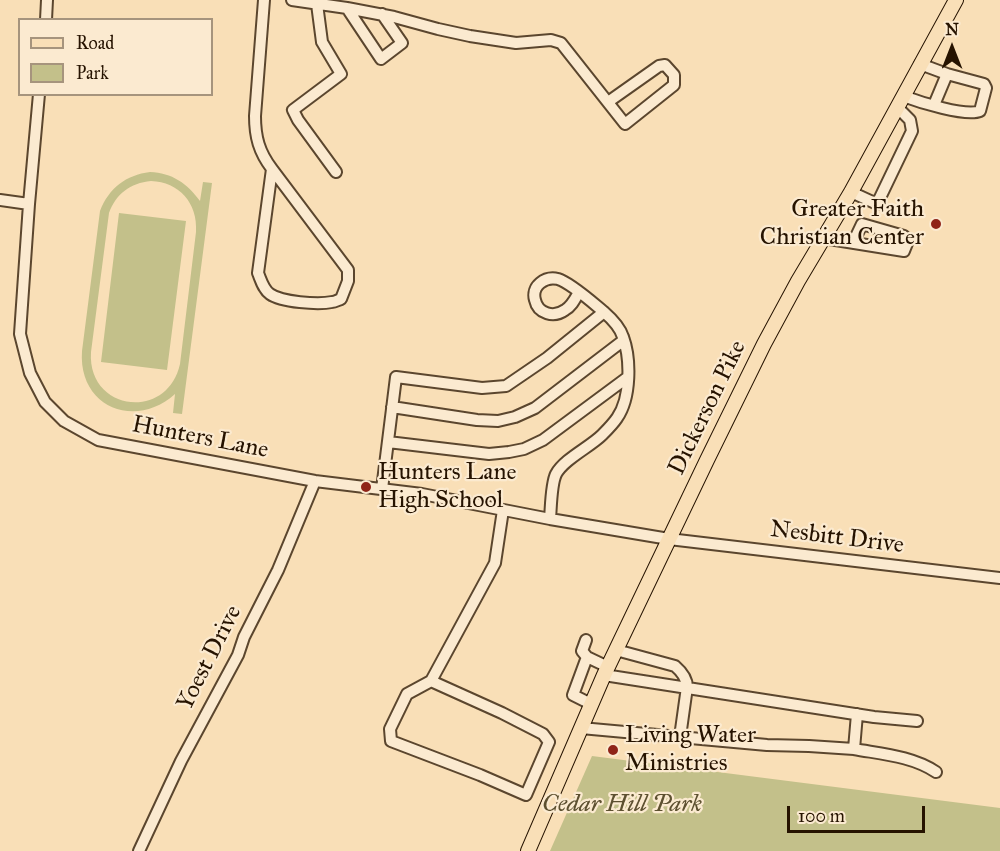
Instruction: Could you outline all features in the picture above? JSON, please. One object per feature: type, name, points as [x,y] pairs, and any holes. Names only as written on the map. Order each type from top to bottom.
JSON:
[{"type":"main road","name":"Dickerson Pike","points":[[528,851],[606,671],[764,344],[822,238],[851,192],[956,0]]},
{"type":"street","points":[[46,18],[47,0]]},
{"type":"street","points":[[264,0],[255,134],[264,157],[272,169],[348,270],[348,281],[341,299],[331,303],[314,303],[282,299],[270,294],[262,284],[258,273],[272,169]]},
{"type":"street","points":[[292,0],[382,14],[470,36],[516,43],[551,40],[561,43],[625,124],[674,85],[674,75],[665,65],[659,66],[608,102]]},
{"type":"street","points":[[317,4],[322,42],[341,74],[293,110],[336,172]]},
{"type":"street","points":[[347,8],[381,58],[402,43],[382,14]]},
{"type":"street","points":[[851,192],[877,204],[912,131],[910,120],[900,101],[917,101],[975,114],[980,111],[986,88],[984,84],[920,64]]},
{"type":"street","points":[[934,105],[947,74]]},
{"type":"street","name":"Hunters Lane","points":[[39,96],[20,334],[30,373],[45,402],[64,422],[98,441],[315,481],[422,494],[669,539]]},
{"type":"street","points":[[0,200],[29,204]]},
{"type":"street","points":[[822,238],[853,243],[904,251],[908,241],[904,236],[862,224],[853,243]]},
{"type":"street","points":[[550,519],[556,474],[568,461],[600,436],[618,416],[625,398],[628,377],[627,348],[615,322],[579,292]]},
{"type":"street","points":[[381,489],[396,377],[482,388],[506,386],[547,358],[604,312]]},
{"type":"street","points":[[392,407],[477,420],[515,417],[535,408],[624,340]]},
{"type":"street","points":[[388,442],[489,454],[524,449],[543,441],[628,377]]},
{"type":"street","name":"Yoest Drive","points":[[139,851],[181,761],[238,656],[244,637],[278,570],[315,481]]},
{"type":"street","points":[[431,681],[543,734],[549,742],[526,795],[391,741],[390,729],[407,694],[431,681],[495,563],[502,510]]},
{"type":"street","name":"Nesbitt Drive","points":[[669,539],[1000,578]]},
{"type":"street","points":[[586,640],[582,651],[606,671],[687,687],[857,714],[917,721]]},
{"type":"street","points":[[616,650],[675,666],[682,673],[687,687],[680,737]]},
{"type":"street","points":[[587,657],[573,695],[591,704]]},
{"type":"street","points":[[854,749],[857,714]]},
{"type":"street","points":[[581,728],[767,745],[854,749],[913,760],[936,772]]},
{"type":"green space","points":[[150,172],[172,177],[190,189],[200,201],[203,182],[212,183],[182,414],[173,413],[175,394],[159,405],[143,410],[127,411],[112,407],[99,399],[89,386],[83,370],[82,351],[100,211],[113,189],[133,176]],"holes":[[[143,182],[161,182],[170,185],[185,196],[194,212],[196,222],[180,364],[172,383],[160,395],[145,401],[129,402],[114,397],[101,387],[93,372],[91,352],[109,213],[120,195],[130,187]]]},
{"type":"green space","points":[[119,213],[186,221],[167,370],[101,362]]},
{"type":"green space","name":"Cedar Hill Park","points":[[592,756],[1000,808],[1000,851],[550,851]]},
{"type":"place","name":"Greater Faith Christian Center","points":[[936,224]]},
{"type":"place","name":"Hunters Lane High School","points":[[366,487]]},
{"type":"place","name":"Living Water Ministries","points":[[613,750]]}]
